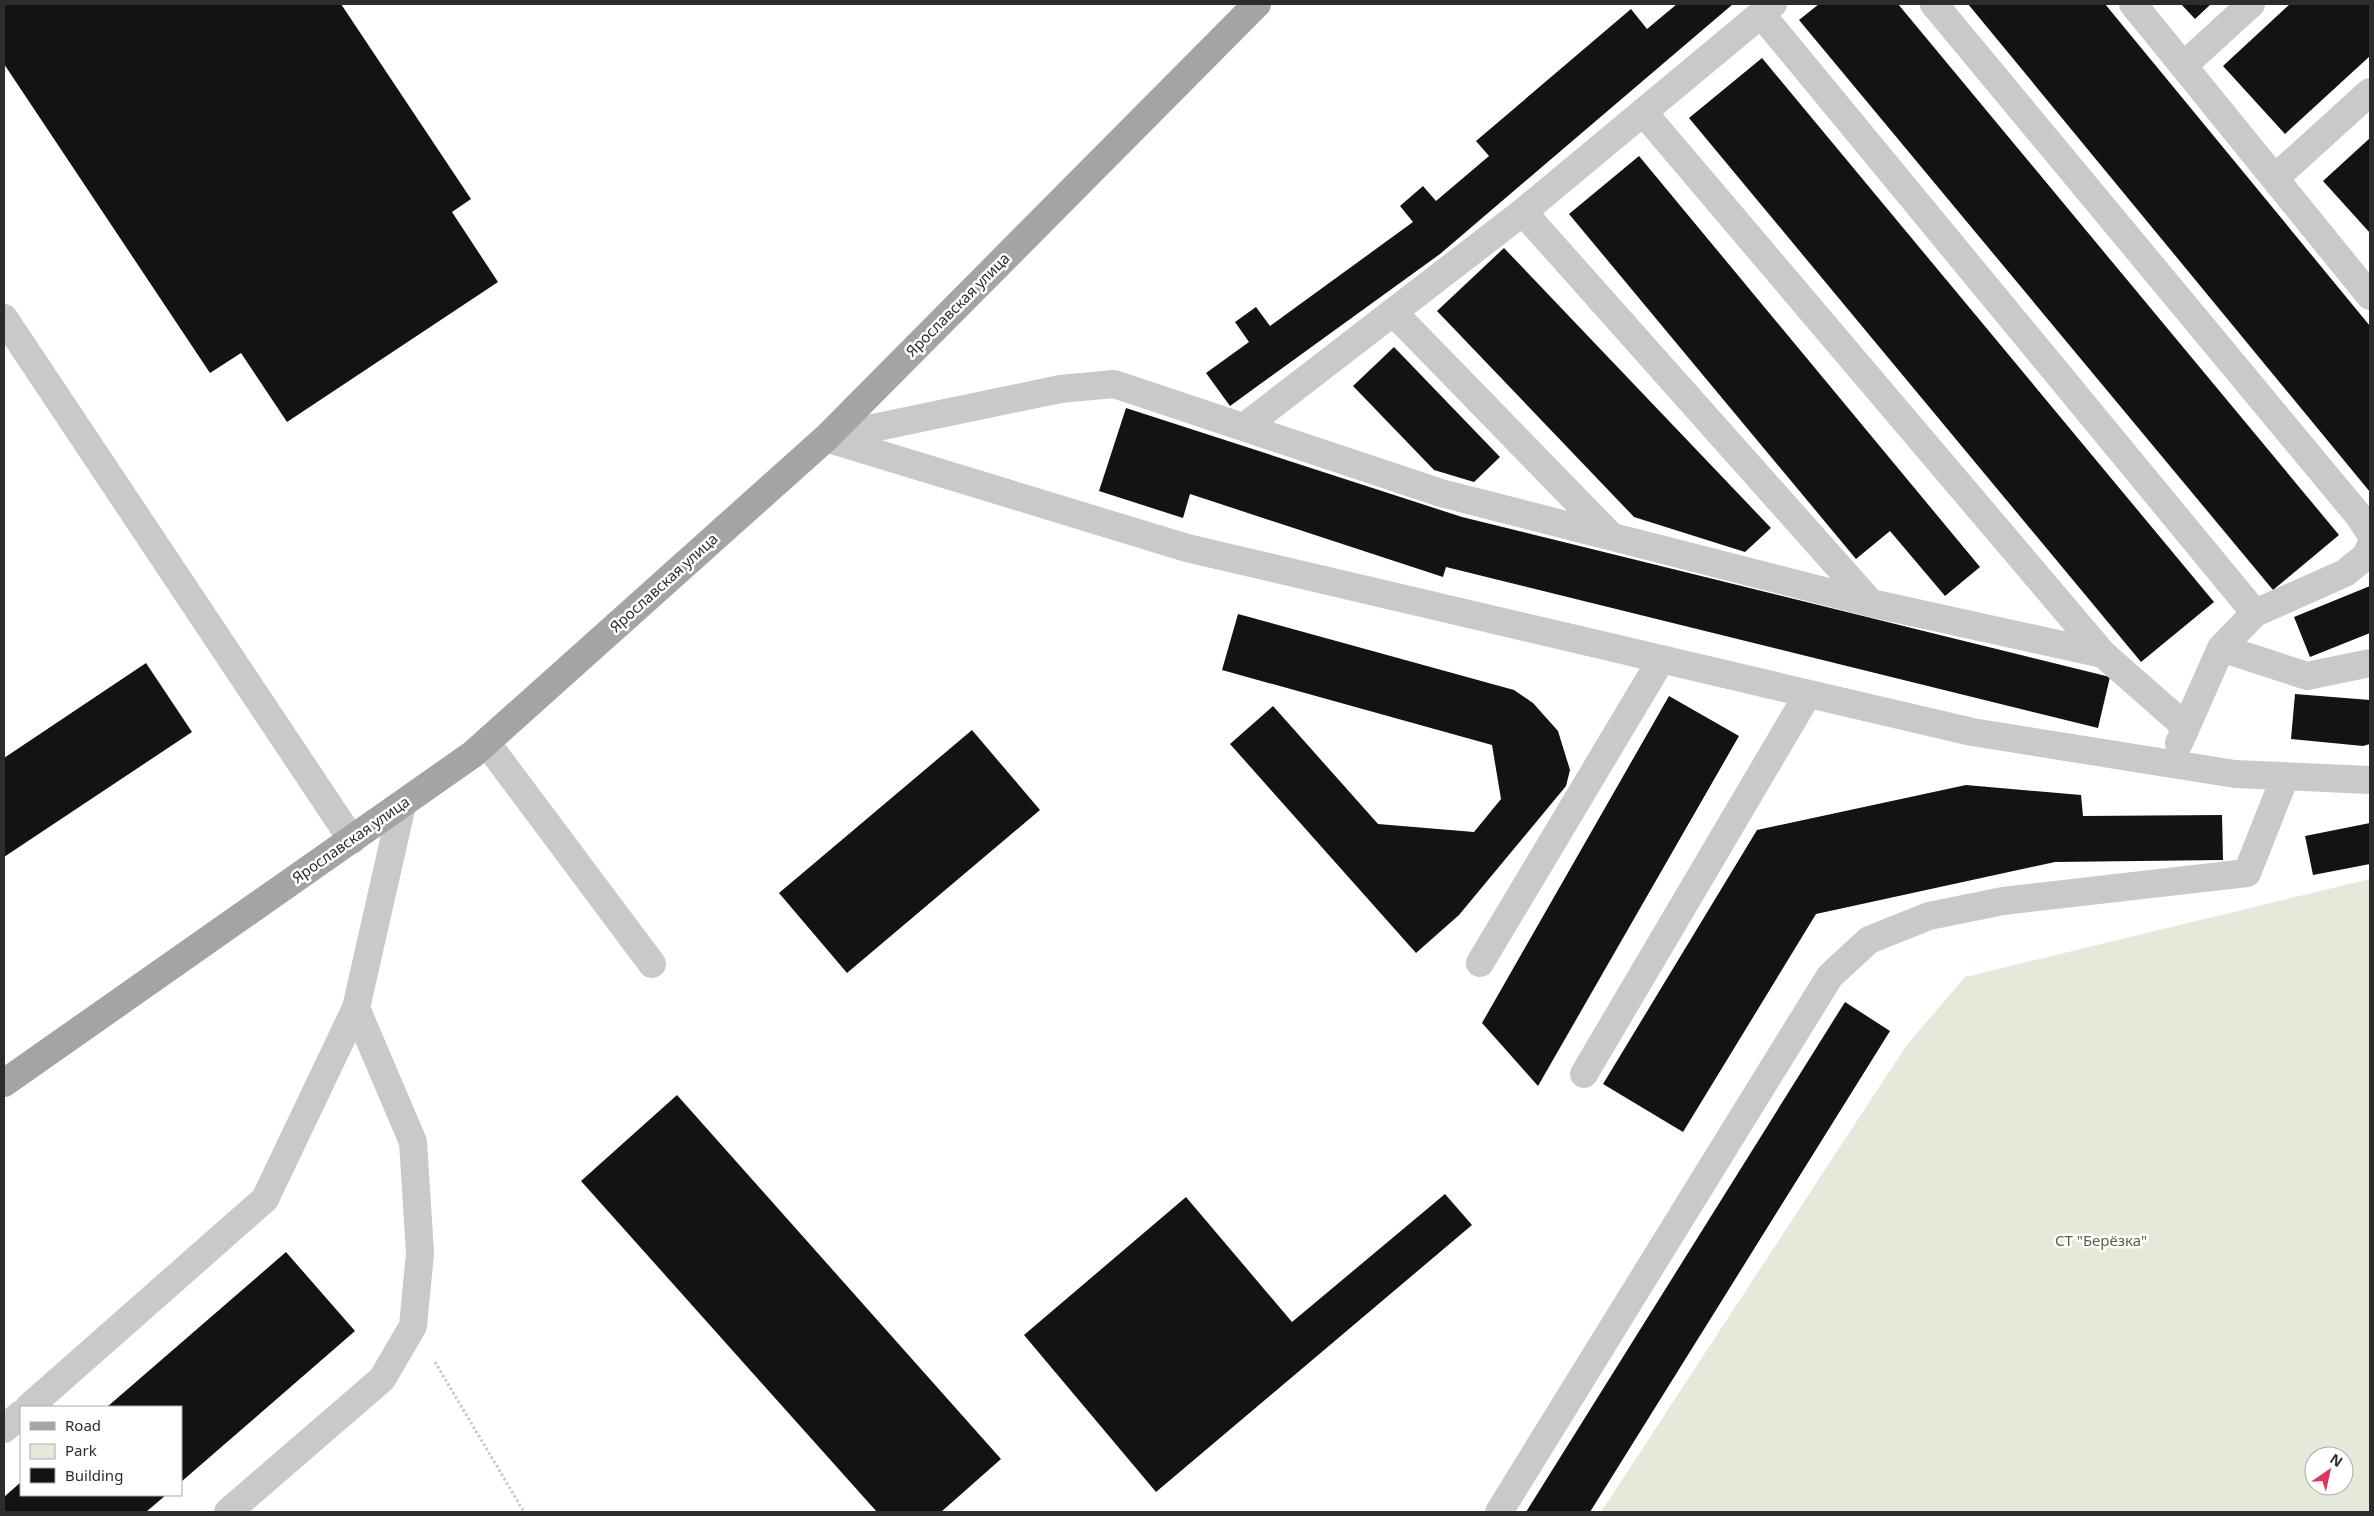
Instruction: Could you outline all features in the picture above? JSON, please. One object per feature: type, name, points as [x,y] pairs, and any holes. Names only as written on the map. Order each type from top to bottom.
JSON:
[{"type":"main road","name":"Ярославская улица","points":[[4,1083],[473,754],[826,438],[1257,4]]},
{"type":"lane","points":[[1934,4],[2353,508],[2370,533]]},
{"type":"lane","points":[[2133,4],[2369,291]]},
{"type":"lane","points":[[2183,66],[2251,4]]},
{"type":"lane","points":[[1244,427],[1523,212],[1767,9],[2255,613]]},
{"type":"lane","points":[[2275,178],[2370,92]]},
{"type":"lane","points":[[1644,112],[2103,654],[2186,727]]},
{"type":"lane","points":[[1523,212],[1871,603]]},
{"type":"lane","points":[[1394,313],[1610,535]]},
{"type":"lane","points":[[4,318],[352,840]]},
{"type":"lane","points":[[826,438],[1060,389],[1114,384],[1441,493],[1871,603],[2103,654]]},
{"type":"lane","points":[[826,438],[1187,548],[1972,732],[2235,774],[2370,780]]},
{"type":"lane","points":[[2169,764],[2221,648],[2255,613],[2345,573],[2366,556],[2370,547]]},
{"type":"lane","points":[[2221,648],[2307,676],[2370,663]]},
{"type":"lane","points":[[1480,964],[1661,660]]},
{"type":"lane","points":[[1584,1074],[1808,694]]},
{"type":"lane","points":[[486,742],[652,964]]},
{"type":"lane","points":[[1498,1512],[1830,976],[1869,940],[1929,916],[2003,901],[2247,872],[2285,776]]},
{"type":"lane","points":[[30,1406],[265,1199],[356,1008],[402,805]]},
{"type":"lane","points":[[228,1512],[382,1379],[414,1326],[420,1253],[413,1142],[356,1008]]},
{"type":"lane","points":[[4,1429],[20,1415]]},
{"type":"path","points":[[414,1326],[524,1512]]},
{"type":"green space","name":"СТ \"Берёзка\"","points":[[2370,879],[2370,1512],[1601,1512],[1906,1046],[1965,977]]},
{"type":"building","points":[[4,4],[341,4],[471,199],[452,212],[498,282],[287,422],[241,353],[210,373],[4,64]]},
{"type":"building","points":[[1677,4],[1733,4],[1440,254],[1230,406],[1206,373],[1249,342],[1235,322],[1256,307],[1270,326],[1413,222],[1400,206],[1423,186],[1436,201],[1489,156],[1476,141],[1631,9],[1647,29]]},
{"type":"building","points":[[1819,4],[1898,4],[2339,535],[2273,590],[1799,20]]},
{"type":"building","points":[[1968,4],[2105,4],[2370,326],[2370,492]]},
{"type":"building","points":[[2181,4],[2211,4],[2195,19]]},
{"type":"building","points":[[2290,4],[2370,4],[2370,56],[2285,134],[2223,66]]},
{"type":"building","points":[[1762,58],[2214,602],[2141,662],[1689,118]]},
{"type":"building","points":[[2370,138],[2370,233],[2323,181]]},
{"type":"building","points":[[1639,156],[1980,567],[1945,596],[1890,531],[1856,559],[1569,214]]},
{"type":"building","points":[[1504,248],[1771,528],[1745,552],[1634,517],[1437,311]]},
{"type":"building","points":[[1394,347],[1500,457],[1474,482],[1434,470],[1353,386]]},
{"type":"building","points":[[1126,408],[1462,517],[2110,677],[2098,728],[1446,567],[1443,577],[1190,494],[1183,518],[1099,491]]},
{"type":"building","points":[[2370,586],[2370,633],[2310,657],[2294,617]]},
{"type":"building","points":[[1238,614],[1514,690],[1533,703],[1558,731],[1570,770],[1566,786],[1459,915],[1416,953],[1230,744],[1273,706],[1378,824],[1474,832],[1501,799],[1492,745],[1222,670]]},
{"type":"building","points":[[146,663],[192,732],[4,857],[4,758]]},
{"type":"building","points":[[2295,694],[2370,700],[2370,744],[2363,746],[2291,739]]},
{"type":"building","points":[[1669,696],[1739,736],[1538,1086],[1482,1023]]},
{"type":"building","points":[[972,730],[1040,810],[847,973],[779,893]]},
{"type":"building","points":[[1966,785],[2081,795],[2083,816],[2222,815],[2223,860],[2055,862],[1816,914],[1683,1132],[1603,1084],[1757,830]]},
{"type":"building","points":[[2370,823],[2370,864],[2313,875],[2305,836]]},
{"type":"building","points":[[1845,1002],[1890,1031],[1590,1512],[1526,1512]]},
{"type":"building","points":[[677,1095],[1001,1459],[941,1512],[877,1512],[581,1181]]},
{"type":"building","points":[[1445,1194],[1472,1225],[1156,1492],[1024,1335],[1186,1197],[1292,1322]]},
{"type":"building","points":[[286,1252],[355,1331],[182,1481],[182,1406],[108,1406]]},
{"type":"building","points":[[20,1483],[20,1496],[165,1496],[146,1512],[4,1512],[4,1497]]}]
